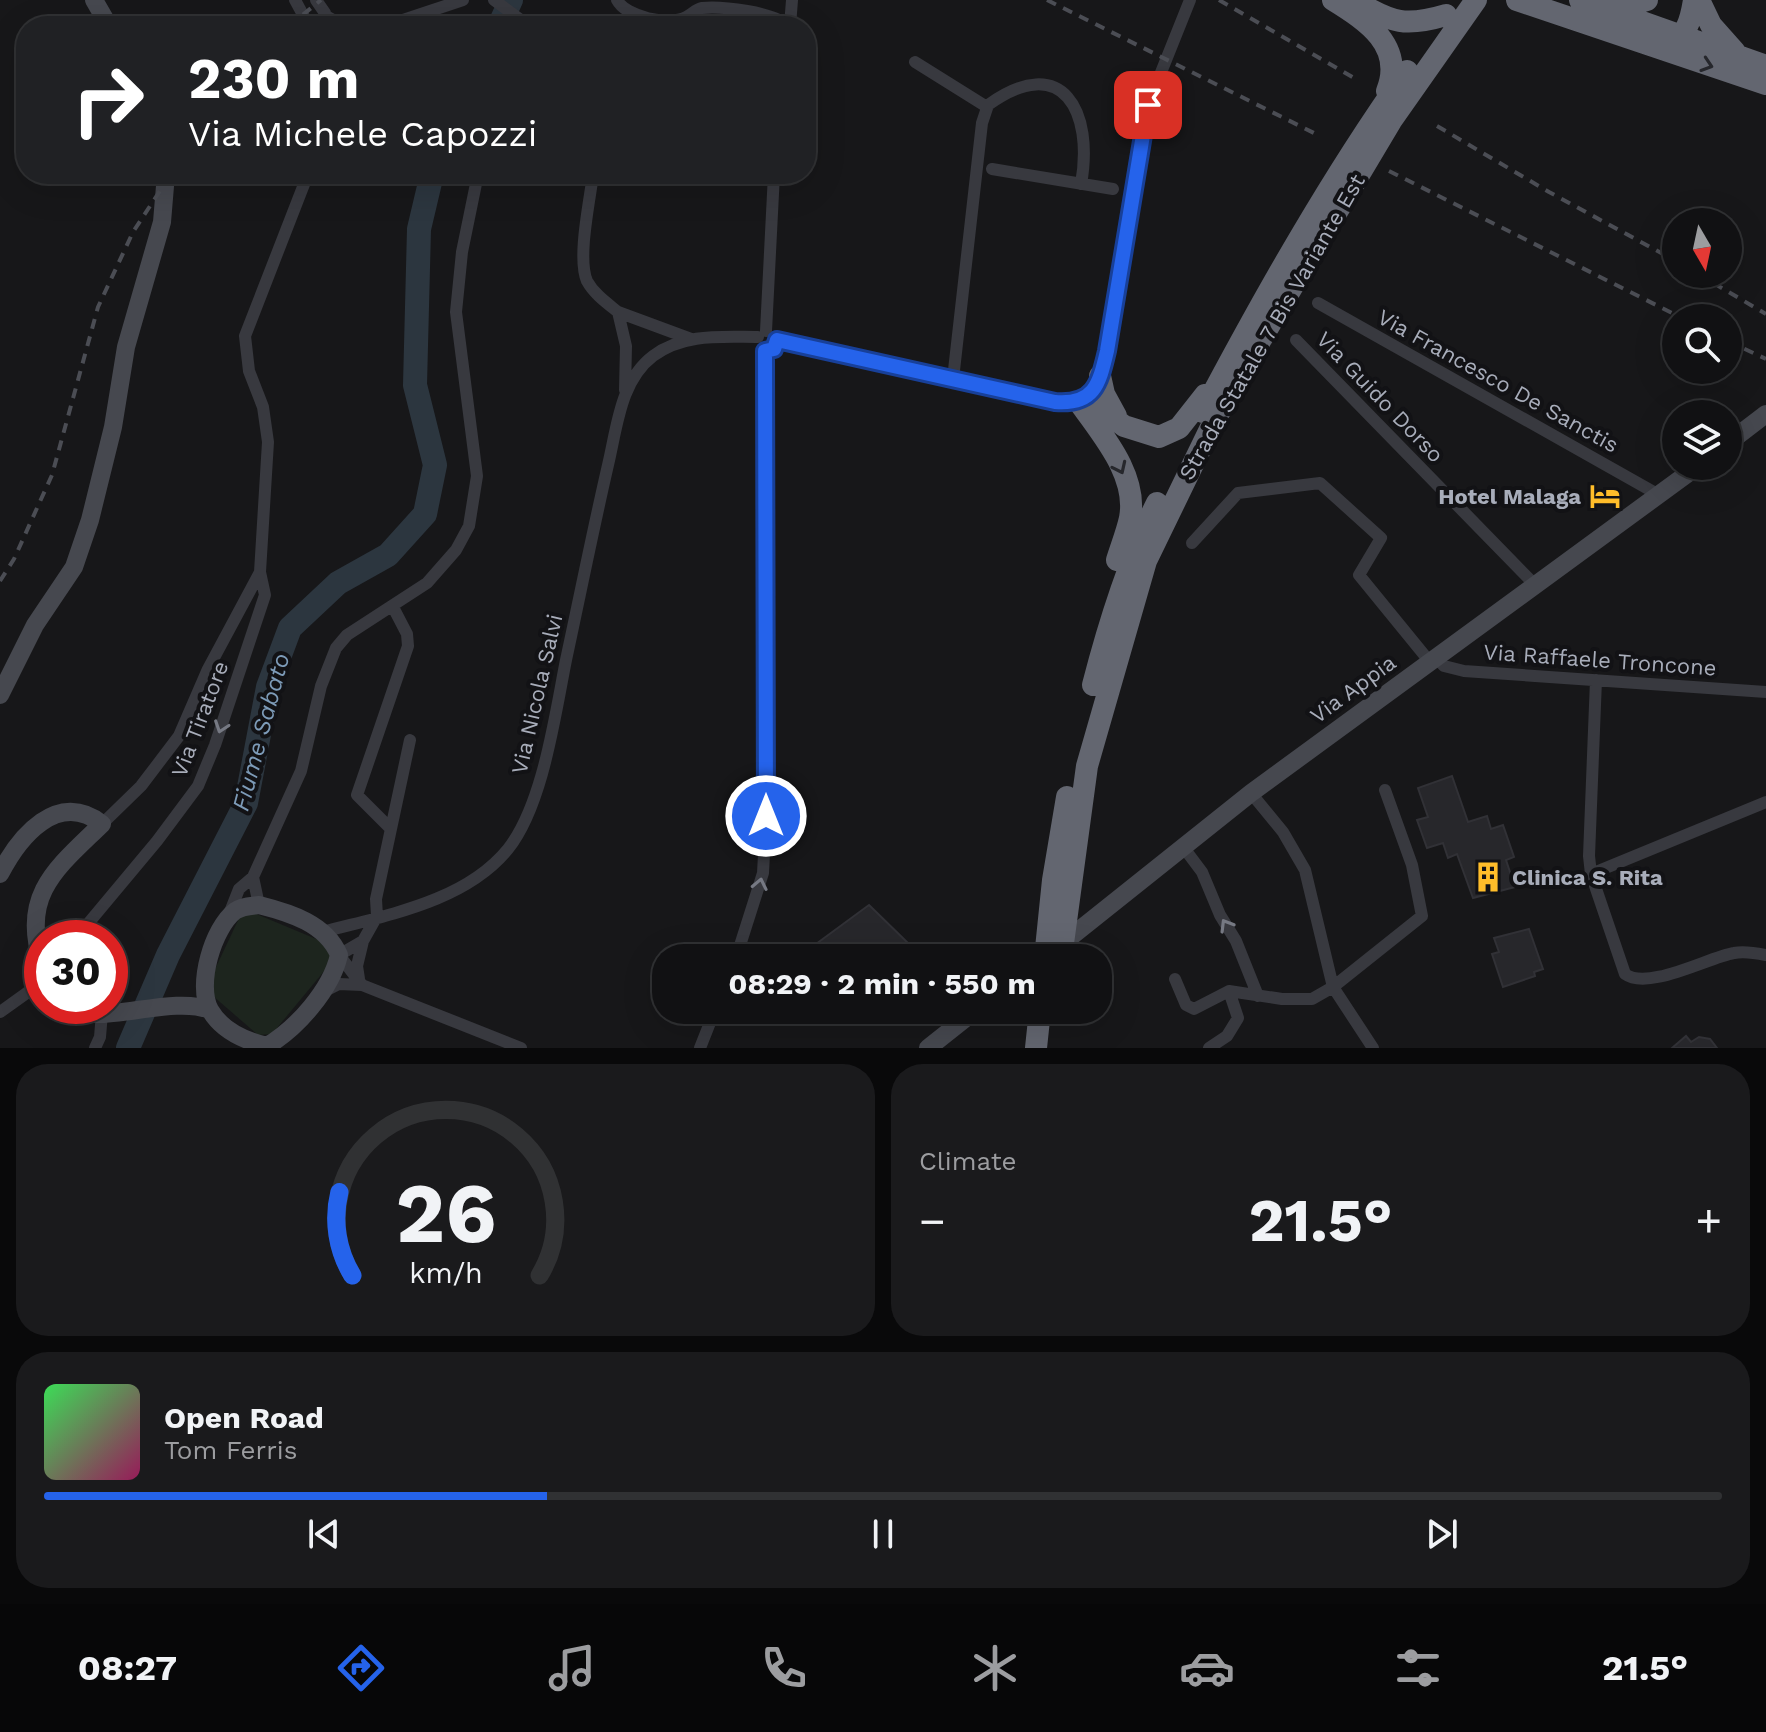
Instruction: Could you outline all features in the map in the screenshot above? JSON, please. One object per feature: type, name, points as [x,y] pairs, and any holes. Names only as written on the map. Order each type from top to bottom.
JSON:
[{"type":"highway","points":[[1333,0],[1364,20],[1384,40],[1392,59],[1392,80],[1382,106]]},
{"type":"highway","points":[[1354,0],[1399,23],[1419,23],[1454,12]]},
{"type":"highway","name":"Strada Statale 7 Bis Variante Est","points":[[1062,944],[1074,760],[1108,626],[1141,536],[1224,372],[1382,106],[1454,12],[1476,0]]},
{"type":"highway","points":[[1588,3],[1630,5],[1647,0]]},
{"type":"highway","points":[[1521,1],[1552,6],[1665,44],[1681,35],[1691,22],[1697,0]]},
{"type":"highway","points":[[1697,0],[1711,25],[1737,56]]},
{"type":"highway","points":[[1521,1],[1766,84]]},
{"type":"highway","points":[[1588,3],[1766,66]]},
{"type":"highway","name":"Strada Statale 7 Bis Variante Est","points":[[1047,944],[1070,818],[1146,561],[1185,478],[1260,341],[1454,12]]},
{"type":"highway","points":[[1083,400],[1124,426],[1149,436],[1174,432],[1224,372]]},
{"type":"highway","points":[[1100,376],[1111,409],[1124,426]]},
{"type":"highway","points":[[1083,400],[1121,465],[1130,492],[1130,517],[1111,581],[1108,626]]},
{"type":"highway","points":[[1036,1048],[1039,1024]]},
{"type":"highway","points":[[1050,1048],[1053,1024]]},
{"type":"street","points":[[415,16],[463,0]]},
{"type":"street","points":[[494,0],[516,16]]},
{"type":"street","points":[[617,0],[625,11],[642,16]]},
{"type":"street","points":[[777,340],[1055,402],[1083,400],[1100,376],[1142,133],[1154,87],[1190,0]]},
{"type":"street","points":[[690,16],[700,8],[769,16]]},
{"type":"street","points":[[915,62],[987,107]]},
{"type":"street","points":[[953,379],[982,123],[987,107],[999,97],[1031,84],[1048,84],[1060,90],[1069,98],[1078,116],[1083,152],[1081,184]]},
{"type":"street","points":[[992,169],[1113,189]]},
{"type":"street","points":[[0,695],[35,625],[74,567],[90,520],[113,427],[126,347],[162,222],[165,184]]},
{"type":"street","name":"Via Tiratore","points":[[91,920],[198,786],[215,745],[265,595],[260,572],[267,422],[249,371],[245,336],[304,184]]},
{"type":"street","points":[[226,923],[239,889],[253,877],[301,771],[321,686],[336,648],[347,635],[427,583],[443,567],[465,535],[475,503],[475,444],[456,312],[462,252],[476,184]]},
{"type":"street","points":[[592,184],[584,261],[586,279],[595,293],[618,312],[691,339]]},
{"type":"street","points":[[625,395],[641,368],[672,344],[691,339],[762,334],[773,332],[777,340],[774,349],[765,351],[758,346],[762,334],[773,184]]},
{"type":"street","name":"Via Francesco De Sanctis","points":[[1318,303],[1659,495]]},
{"type":"street","points":[[618,312],[626,346],[625,395]]},
{"type":"street","name":"Via Guido Dorso","points":[[1296,340],[1535,585]]},
{"type":"street","points":[[740,944],[763,873],[766,816],[765,351]]},
{"type":"street","points":[[625,355],[641,368]]},
{"type":"street","name":"Via Nicola Salvi","points":[[323,932],[438,898],[484,873],[507,851],[528,814],[550,738],[625,395]]},
{"type":"street","points":[[1742,432],[1766,414]]},
{"type":"street","name":"Via Appia","points":[[1062,944],[1251,793],[1679,480]]},
{"type":"street","points":[[1192,543],[1238,493],[1320,483],[1381,538],[1359,575],[1433,660]]},
{"type":"street","name":"Via Tiratore","points":[[102,824],[141,786],[179,736],[208,669],[260,572]]},
{"type":"street","points":[[391,829],[357,795],[408,646],[407,634],[393,607]]},
{"type":"street","name":"Via Raffaele Troncone","points":[[1433,660],[1464,671],[1766,692]]},
{"type":"street","points":[[1596,680],[1589,842],[1591,874],[1621,967],[1631,979],[1672,973],[1738,952],[1766,955]]},
{"type":"street","points":[[362,985],[357,966],[363,941],[377,916],[376,899],[410,740]]},
{"type":"street","points":[[1175,979],[1186,1005],[1194,1009],[1229,991],[1312,999],[1333,987],[1422,916],[1412,865],[1385,790]]},
{"type":"street","points":[[1251,793],[1283,832],[1305,870],[1333,987],[1373,1048]]},
{"type":"street","points":[[1591,874],[1766,802]]},
{"type":"street","points":[[0,874],[24,835],[48,816],[66,811],[78,812],[91,815],[102,824],[49,877],[40,893],[38,920]]},
{"type":"street","points":[[1184,848],[1202,872],[1220,915],[1236,941],[1258,996]]},
{"type":"street","points":[[253,877],[259,905]]},
{"type":"street","points":[[178,1004],[205,971],[220,930],[235,912],[259,905],[314,925],[334,942],[339,955],[362,985]]},
{"type":"street","points":[[317,997],[339,955],[363,941]]},
{"type":"street","points":[[205,971],[210,1010],[234,1041],[266,1047],[292,1030],[325,989],[339,984],[362,985],[488,1042],[521,1048]]},
{"type":"street","points":[[1209,1048],[1227,1036],[1238,1018],[1229,991]]},
{"type":"street","points":[[0,1012],[24,995]]},
{"type":"street","points":[[128,1008],[178,1004],[210,1010]]},
{"type":"street","points":[[95,1048],[98,1024]]},
{"type":"street","points":[[700,1048],[709,1024]]},
{"type":"street","points":[[928,1048],[958,1024]]},
{"type":"shaded area","points":[[254,913],[321,941],[335,958],[272,1034],[258,1035],[213,996],[208,984],[241,914]]},
{"type":"building","name":"Clinica S. Rita","points":[[1452,776],[1468,822],[1487,816],[1491,829],[1503,825],[1514,857],[1506,860],[1515,887],[1473,898],[1457,854],[1448,858],[1443,843],[1427,848],[1417,820],[1428,817],[1418,788]]},
{"type":"building","points":[[869,905],[909,944],[816,944]]},
{"type":"building","points":[[1529,929],[1543,969],[1534,972],[1535,976],[1503,987],[1492,954],[1499,952],[1494,938]]},
{"type":"building","points":[[1686,1036],[1691,1042],[1699,1037],[1710,1039],[1717,1048],[1672,1048]]},
{"type":"waterway","name":"Fiume Sabato","points":[[504,16],[511,0]]},
{"type":"waterway","name":"Fiume Sabato","points":[[128,1048],[168,955],[246,803],[268,687],[290,628],[338,583],[388,555],[425,514],[435,465],[415,385],[419,229],[430,184]]},
{"type":"railway","points":[[301,16],[321,0]]},
{"type":"railway","points":[[1047,0],[1320,136]]},
{"type":"railway","points":[[1219,0],[1354,78]]},
{"type":"railway","points":[[1437,126],[1662,253]]},
{"type":"railway","points":[[1389,171],[1662,308]]},
{"type":"railway","points":[[0,581],[14,559],[52,475],[98,307],[133,232],[164,184]]},
{"type":"railway","points":[[1722,288],[1766,314]]},
{"type":"railway","points":[[1742,348],[1766,359]]},
{"type":"place","name":"Hotel Malaga","points":[[1605,496]]},
{"type":"place","name":"Clinica S. Rita","points":[[1488,877]]},
{"type":"route","points":[[766,816],[765,351],[774,349],[777,340],[1055,402],[1079,402],[1087,398],[1096,387],[1107,351],[1131,192],[1148,105]]}]
